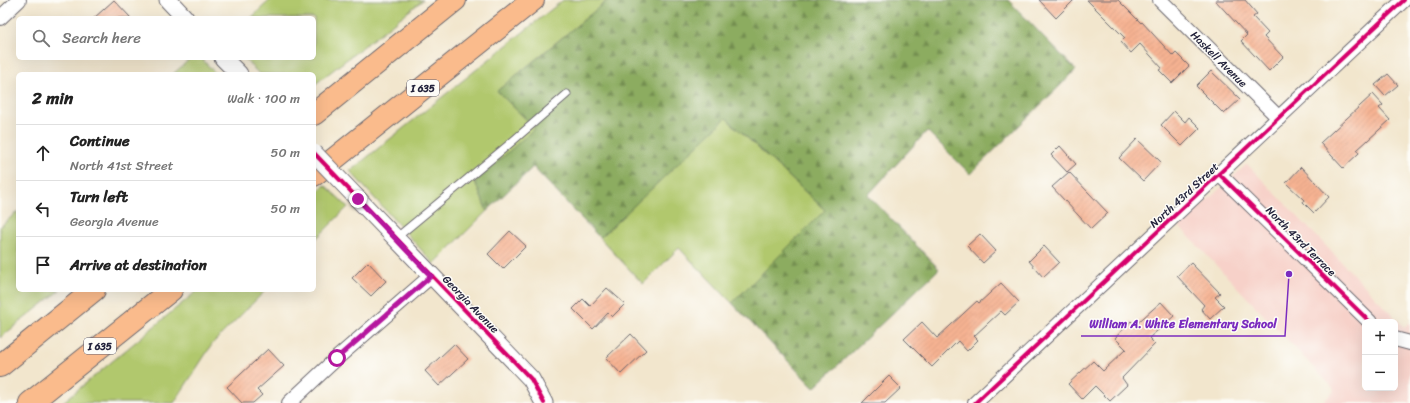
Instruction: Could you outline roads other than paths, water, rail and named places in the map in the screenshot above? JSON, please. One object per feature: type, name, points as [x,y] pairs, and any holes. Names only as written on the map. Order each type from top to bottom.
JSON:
[{"type":"highway","points":[[316,112],[455,0]]},
{"type":"highway","name":"I 635","points":[[316,173],[533,0]]},
{"type":"highway","points":[[0,366],[92,292]]},
{"type":"highway","name":"I 635","points":[[30,403],[169,292]]},
{"type":"street","points":[[0,18],[19,0]]},
{"type":"street","points":[[168,0],[183,16]]},
{"type":"street","name":"Haskell Avenue","points":[[1160,0],[1279,118]]},
{"type":"street","name":"North 43rd Street","points":[[976,403],[1404,0]]},
{"type":"street","points":[[225,60],[236,72]]},
{"type":"street","name":"Georgia Avenue","points":[[316,155],[531,379],[544,403]]},
{"type":"street","name":"North 43rd Terrace","points":[[1219,174],[1367,319]]},
{"type":"street","points":[[289,403],[337,358],[431,276]]},
{"type":"street","points":[[1398,340],[1410,343]]},
{"type":"lane","points":[[396,238],[507,146],[566,94]]},
{"type":"place","name":"William A. White Elementary School","points":[[1289,274]]}]
